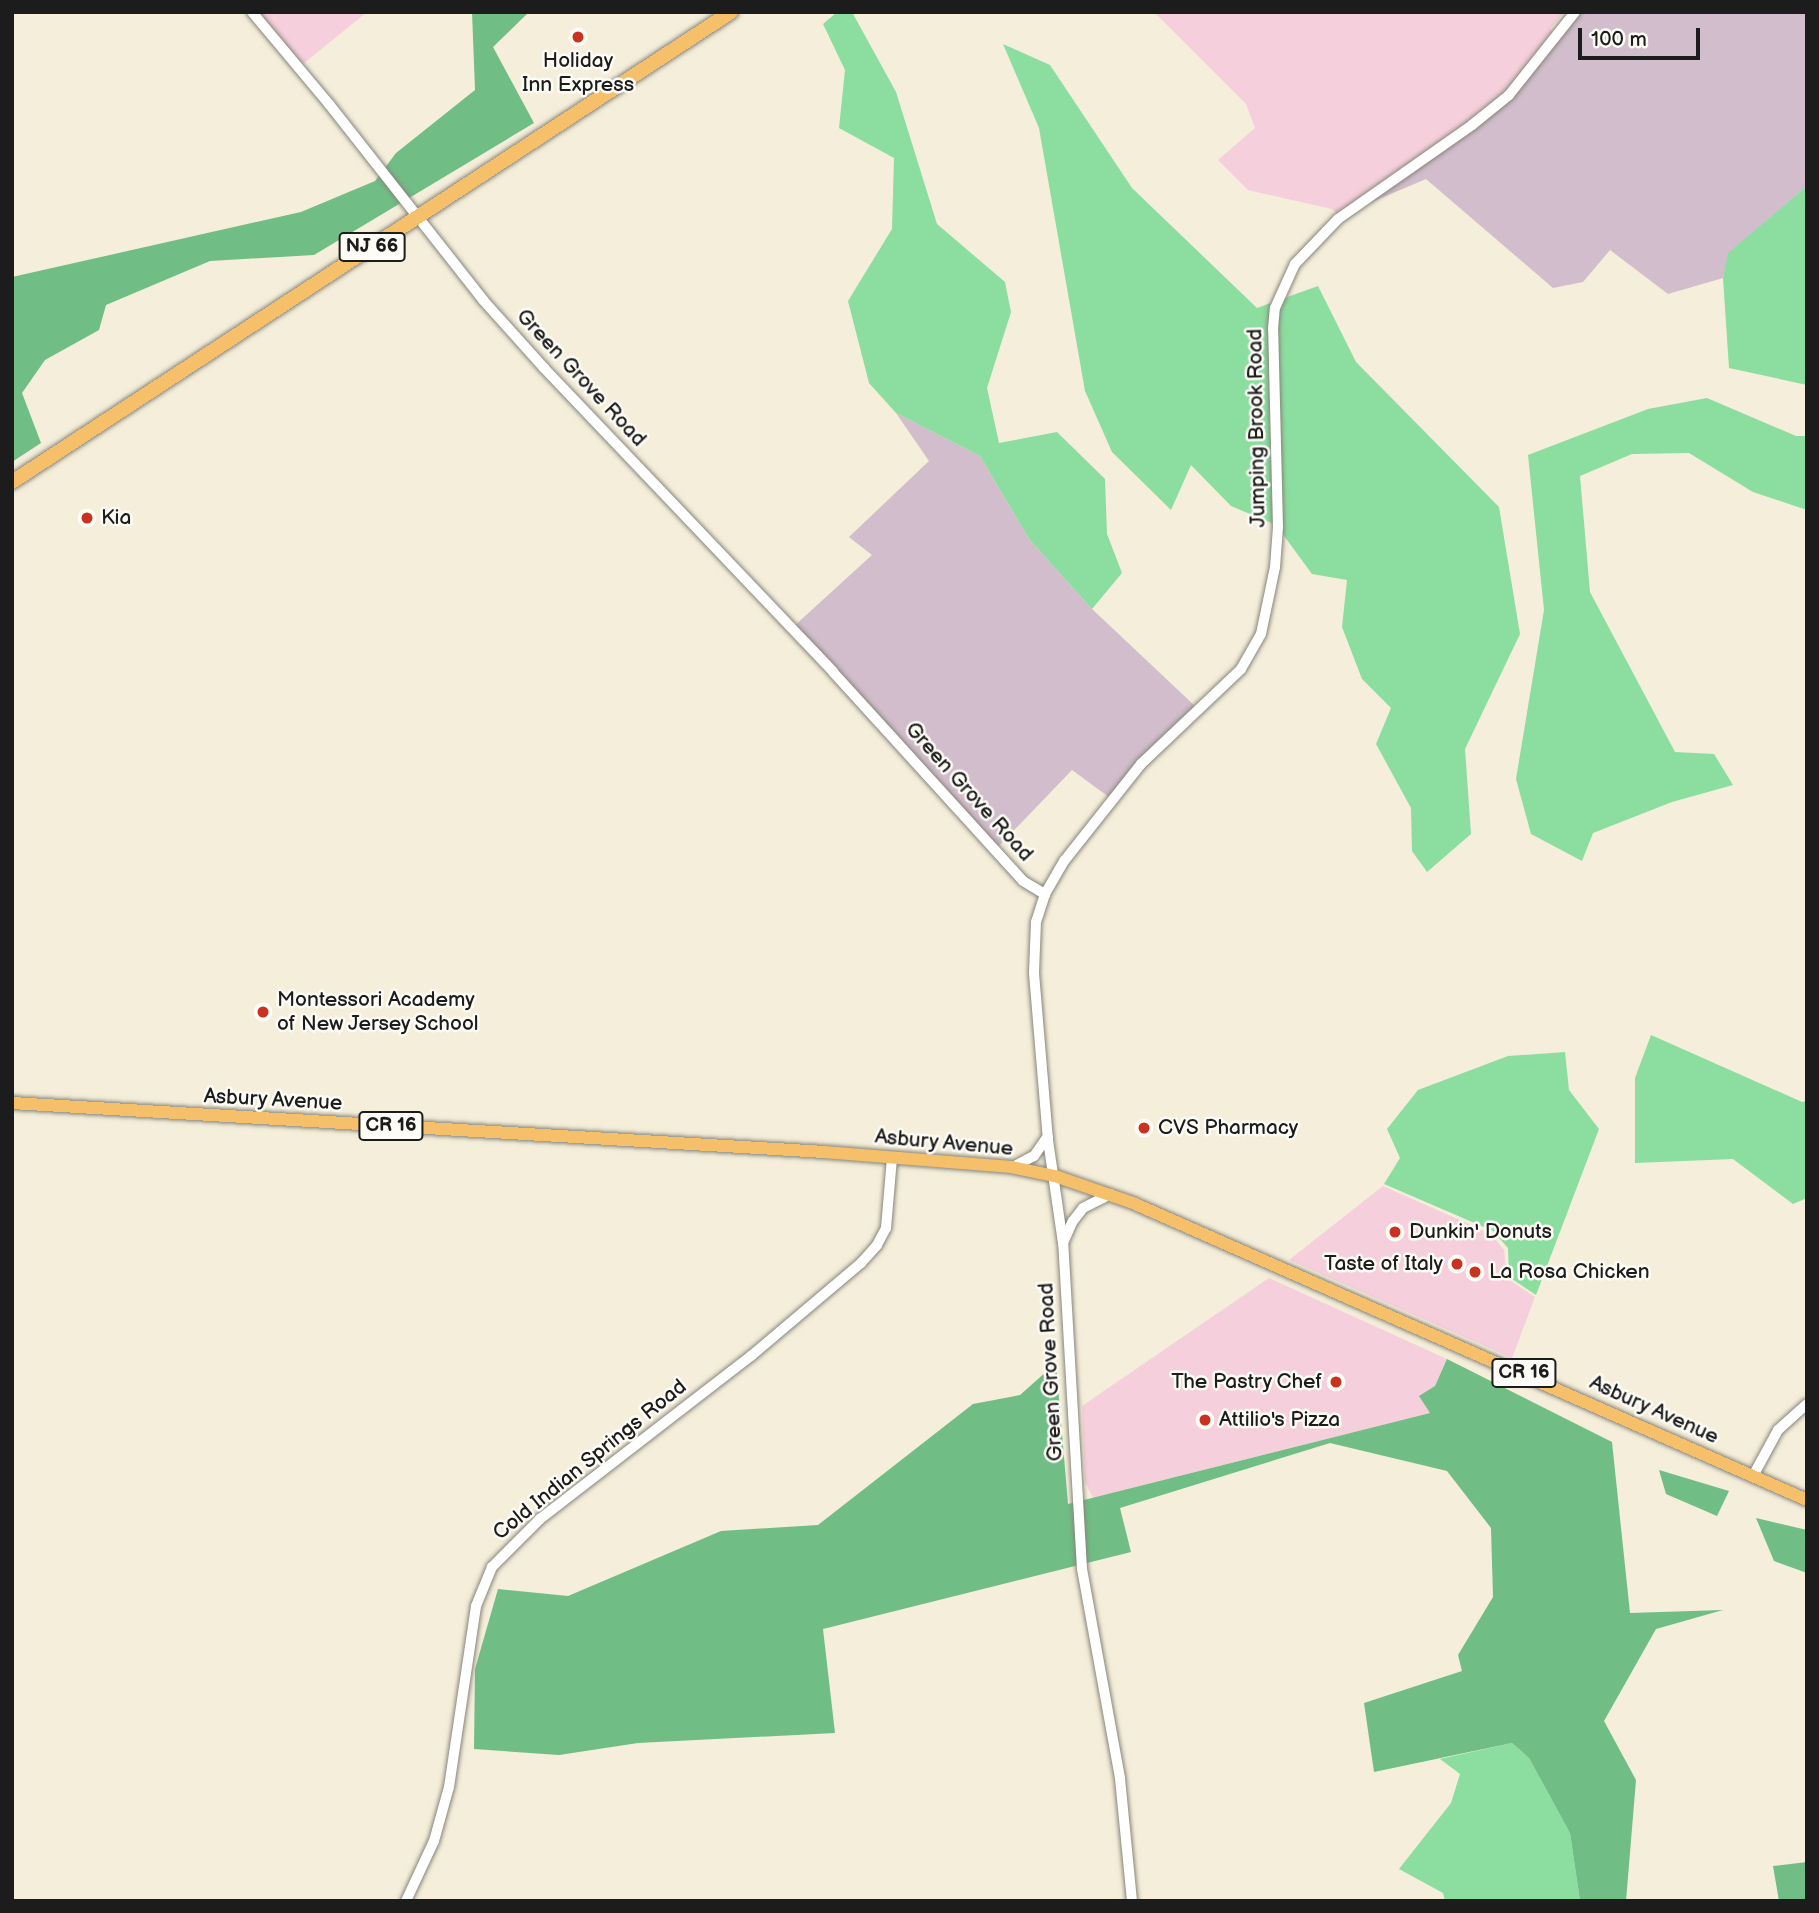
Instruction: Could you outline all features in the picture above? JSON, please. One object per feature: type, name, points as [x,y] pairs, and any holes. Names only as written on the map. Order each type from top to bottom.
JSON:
[{"type":"highway","name":"NJ 66","points":[[12,482],[731,12]]},
{"type":"main road","name":"Asbury Avenue","points":[[12,1103],[892,1158],[1013,1167],[1055,1176],[1112,1194],[1807,1500]]},
{"type":"street","name":"Green Grove Road","points":[[252,12],[329,104],[483,300],[544,368],[833,672],[1023,881],[1045,894],[1037,922],[1033,952],[1048,1136],[1063,1243],[1082,1569],[1120,1778],[1132,1901]]},
{"type":"street","name":"Jumping Brook Road","points":[[1045,894],[1065,860],[1130,776],[1151,753],[1235,676],[1257,644],[1268,608],[1278,527],[1273,329],[1275,308],[1295,264],[1338,219],[1472,125],[1509,95],[1575,12]]},
{"type":"street","points":[[1013,1167],[1034,1156],[1048,1136]]},
{"type":"street","name":"Cold Indian Springs Road","points":[[406,1901],[434,1841],[449,1787],[476,1606],[492,1567],[540,1519],[751,1356],[861,1263],[877,1245],[886,1228],[892,1158]]},
{"type":"street","points":[[1063,1243],[1073,1221],[1083,1208],[1112,1194]]},
{"type":"street","points":[[1753,1476],[1778,1430],[1807,1404]]},
{"type":"shaded area","points":[[251,12],[367,12],[298,68]]},
{"type":"shaded area","points":[[1154,12],[1564,12],[1550,29],[1558,36],[1510,95],[1339,216],[1332,209],[1248,190],[1218,160],[1255,128],[1246,104]]},
{"type":"shaded area","points":[[1580,12],[1807,12],[1807,186],[1729,253],[1723,278],[1668,294],[1610,250],[1583,282],[1553,288],[1426,179],[1339,216],[1510,95]]},
{"type":"shaded area","points":[[896,413],[980,456],[1029,539],[1092,609],[1195,706],[1167,744],[1113,800],[1072,770],[995,850],[792,628],[872,555],[849,537],[929,461]]},
{"type":"shaded area","points":[[1383,1186],[1491,1234],[1504,1250],[1507,1278],[1535,1297],[1512,1358],[1289,1260]]},
{"type":"shaded area","points":[[1269,1278],[1447,1359],[1435,1386],[1430,1413],[1093,1498],[1085,1482],[1082,1406]]},
{"type":"green space","points":[[472,12],[529,12],[493,47],[534,123],[314,255],[210,261],[106,305],[99,330],[45,360],[22,393],[41,443],[12,462],[12,277],[301,212],[375,181],[396,153],[475,90]]},
{"type":"green space","points":[[837,12],[852,12],[896,92],[937,224],[1005,282],[1011,312],[987,388],[999,443],[1057,432],[1105,479],[1107,534],[1122,573],[1092,609],[1029,539],[980,456],[896,413],[869,383],[848,301],[892,229],[894,158],[839,128],[845,70],[823,24]]},
{"type":"green space","points":[[1003,44],[1050,65],[1132,188],[1257,308],[1318,286],[1356,362],[1499,507],[1520,634],[1465,749],[1471,834],[1427,872],[1412,851],[1411,808],[1376,744],[1391,708],[1362,679],[1342,627],[1347,580],[1312,574],[1276,525],[1231,506],[1191,465],[1171,510],[1112,452],[1085,391],[1039,128]]},
{"type":"green space","points":[[1807,186],[1807,385],[1729,368],[1723,278],[1728,253]]},
{"type":"green space","points":[[1707,398],[1796,436],[1807,436],[1807,510],[1753,492],[1689,453],[1632,454],[1580,476],[1590,592],[1675,752],[1714,754],[1733,785],[1672,802],[1593,833],[1582,861],[1531,834],[1516,779],[1544,610],[1528,455],[1648,409]]},
{"type":"green space","points":[[1651,1035],[1802,1102],[1807,1101],[1807,1198],[1793,1204],[1733,1159],[1635,1163],[1635,1078]]},
{"type":"green space","points":[[1565,1052],[1569,1090],[1599,1129],[1536,1295],[1509,1277],[1508,1248],[1493,1231],[1384,1184],[1400,1158],[1387,1129],[1418,1090],[1508,1056]]},
{"type":"green space","points":[[1447,1359],[1612,1442],[1630,1613],[1723,1610],[1656,1629],[1604,1721],[1636,1780],[1626,1901],[1580,1901],[1570,1833],[1529,1758],[1512,1743],[1374,1772],[1364,1703],[1462,1671],[1458,1655],[1493,1597],[1491,1528],[1447,1471],[1330,1443],[1120,1508],[1131,1552],[823,1629],[835,1733],[638,1743],[559,1755],[474,1749],[475,1669],[498,1589],[568,1596],[721,1531],[818,1525],[973,1404],[1020,1395],[1056,1363],[1068,1504],[1430,1413],[1419,1396],[1435,1386]]},
{"type":"green space","points":[[1659,1470],[1729,1491],[1717,1516],[1666,1494]]},
{"type":"green space","points":[[1756,1518],[1807,1530],[1807,1573],[1774,1561]]},
{"type":"green space","points":[[1512,1743],[1529,1758],[1570,1833],[1580,1901],[1445,1901],[1443,1893],[1399,1869],[1451,1803],[1460,1774],[1440,1759]]},
{"type":"green space","points":[[1807,1862],[1807,1901],[1779,1901],[1773,1866]]},
{"type":"place","name":"Holiday Inn Express","points":[[578,37]]},
{"type":"place","name":"Kia","points":[[87,518]]},
{"type":"place","name":"Montessori Academy of New Jersey School","points":[[263,1012]]},
{"type":"place","name":"CVS Pharmacy","points":[[1144,1128]]},
{"type":"place","name":"Dunkin' Donuts","points":[[1395,1232]]},
{"type":"place","name":"Taste of Italy","points":[[1457,1264]]},
{"type":"place","name":"La Rosa Chicken","points":[[1475,1272]]},
{"type":"place","name":"The Pastry Chef","points":[[1336,1382]]},
{"type":"place","name":"Attilio's Pizza","points":[[1205,1420]]}]
